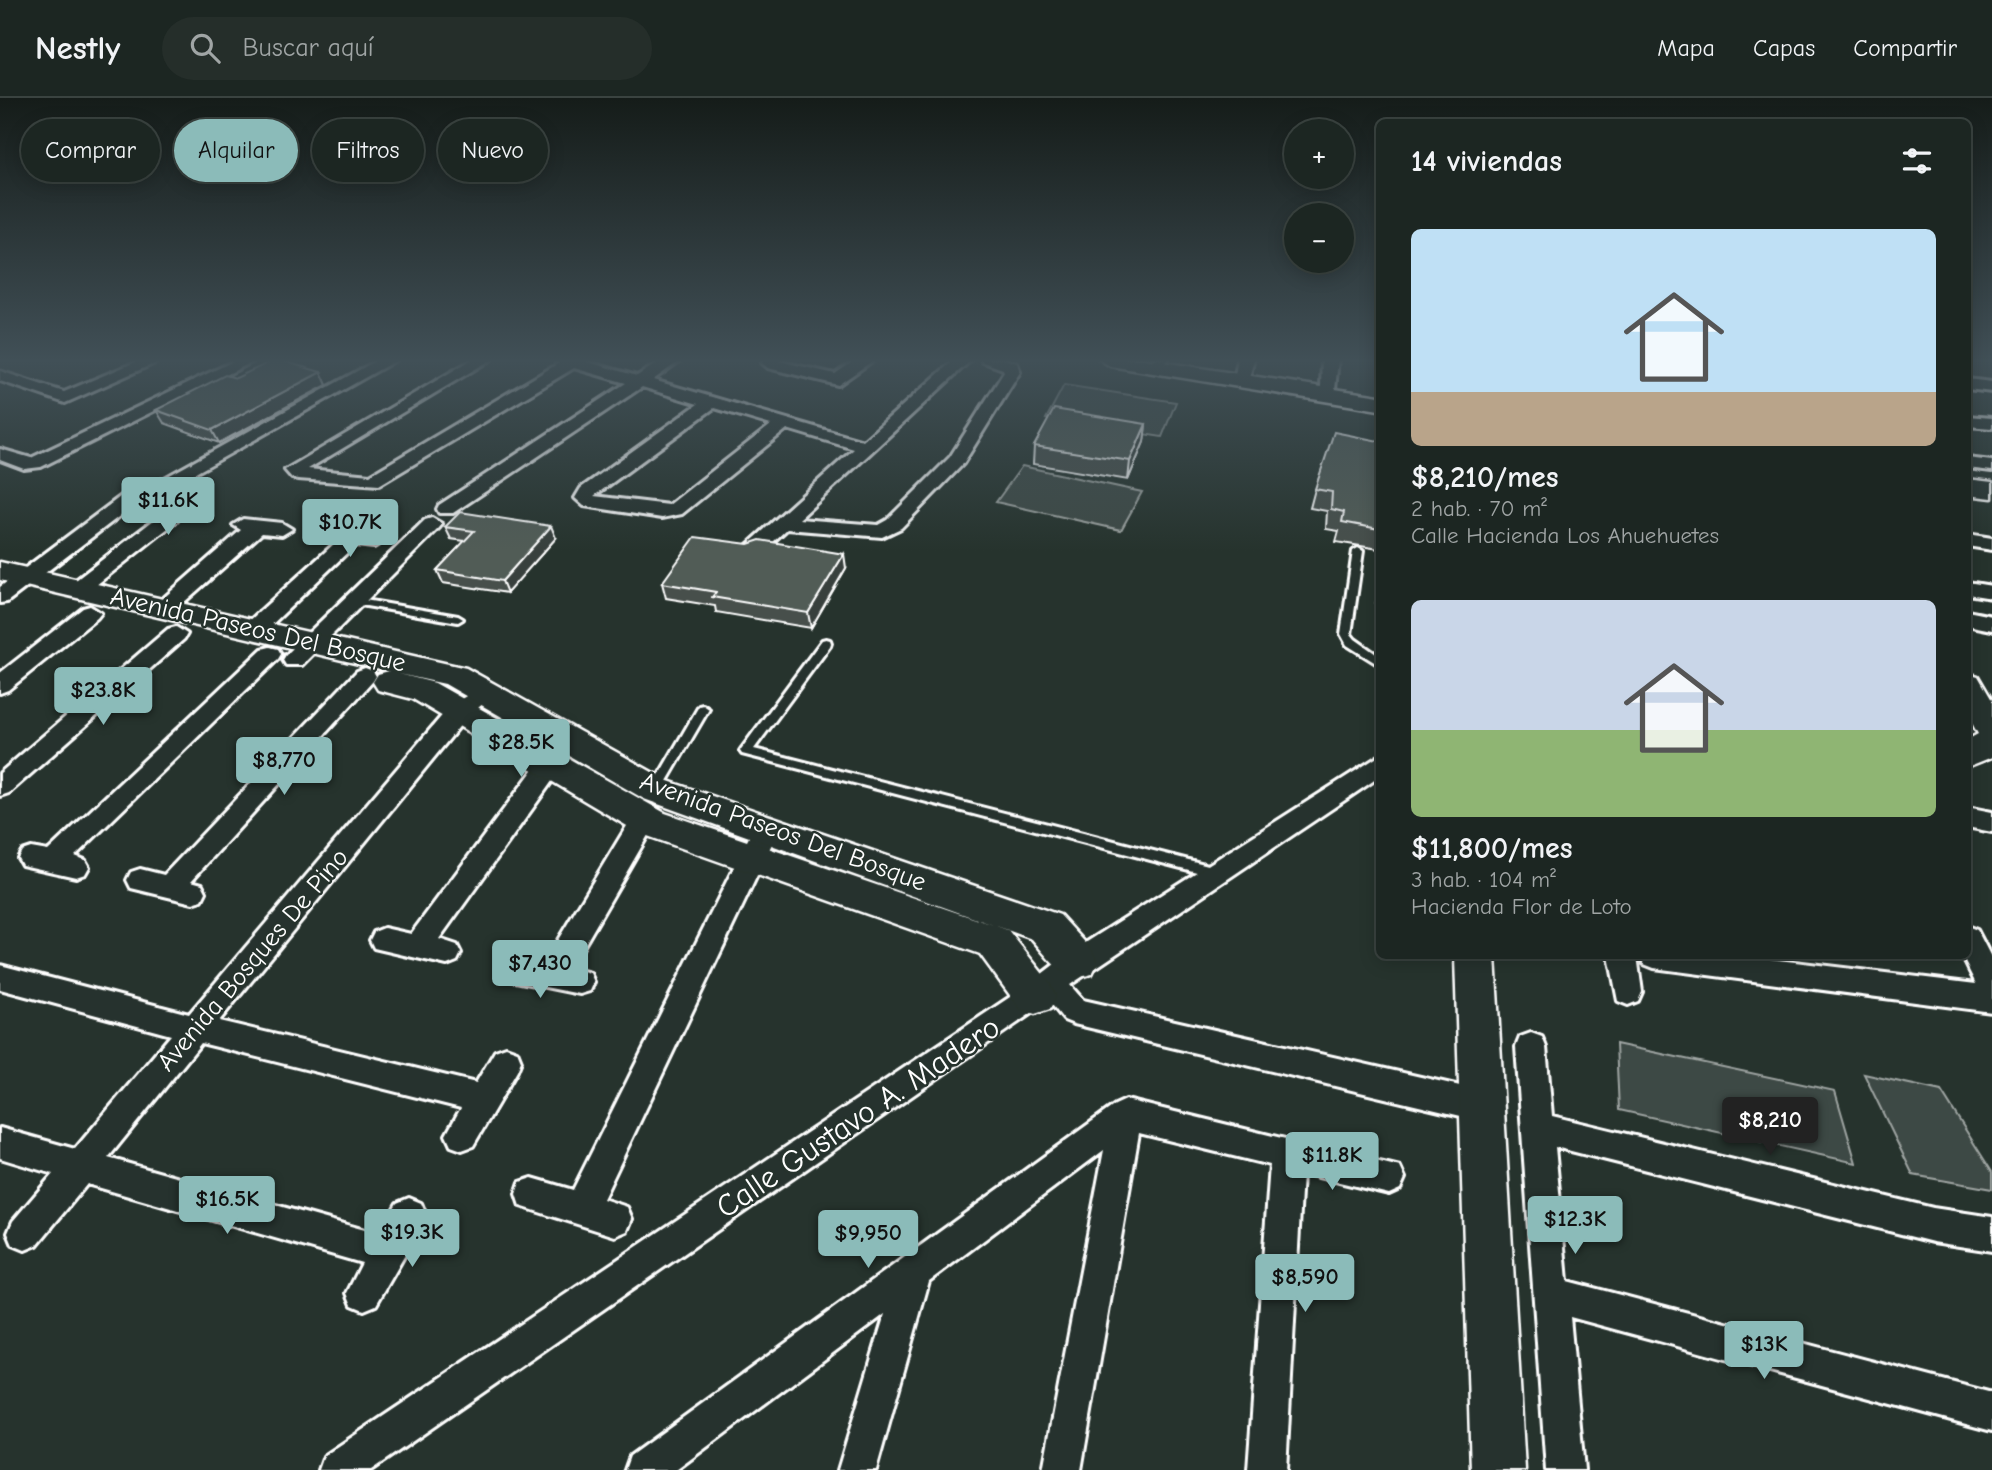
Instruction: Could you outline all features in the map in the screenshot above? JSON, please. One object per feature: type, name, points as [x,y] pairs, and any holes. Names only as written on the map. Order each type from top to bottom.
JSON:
[{"type":"main road","points":[[1971,487],[1992,490]]},
{"type":"main road","name":"Avenida Paseos Del Bosque","points":[[6,586],[85,600],[283,646],[455,676],[472,702],[551,764],[758,843],[994,942],[1044,989]]},
{"type":"main road","name":"Avenida Paseos Del Bosque","points":[[283,646],[365,676],[472,702],[650,804]]},
{"type":"main road","points":[[1971,701],[1981,744]]},
{"type":"main road","points":[[1971,728],[1981,744]]},
{"type":"main road","name":"Avenida Paseos Del Bosque","points":[[758,843],[1045,927],[1079,962]]},
{"type":"main road","points":[[1475,959],[1498,1470]]},
{"type":"street","points":[[0,454],[24,464],[35,463],[118,423]]},
{"type":"street","points":[[168,481],[273,423]]},
{"type":"street","points":[[374,423],[294,470],[298,474],[373,481],[466,423]]},
{"type":"street","points":[[53,863],[283,646],[353,601],[439,517],[579,423]]},
{"type":"street","points":[[683,423],[588,492],[584,498],[590,502],[662,512],[675,510],[784,423]]},
{"type":"street","points":[[784,423],[866,447]]},
{"type":"street","points":[[753,550],[893,423]]},
{"type":"street","points":[[781,523],[882,531],[894,524],[957,460],[980,423]]},
{"type":"street","points":[[1971,463],[1992,466]]},
{"type":"street","points":[[6,586],[131,498]]},
{"type":"street","points":[[0,685],[85,600],[160,517],[190,519]]},
{"type":"street","points":[[0,788],[171,621],[248,525],[282,529]]},
{"type":"street","points":[[283,646],[341,537],[374,541]]},
{"type":"street","points":[[1971,541],[1992,544]]},
{"type":"street","points":[[1971,589],[1992,592]]},
{"type":"street","points":[[1971,619],[1992,623]]},
{"type":"street","points":[[140,880],[181,890],[365,676]]},
{"type":"street","name":"Avenida Bosques De Pino","points":[[26,1233],[472,702]]},
{"type":"street","points":[[419,946],[551,764]]},
{"type":"street","name":"Calle Gustavo A. Madero","points":[[338,1470],[1044,989],[1079,962],[1376,767]]},
{"type":"street","points":[[551,977],[650,804]]},
{"type":"street","points":[[1971,818],[1992,822]]},
{"type":"street","points":[[582,1207],[758,843]]},
{"type":"street","points":[[384,940],[447,953]]},
{"type":"street","points":[[1971,945],[1992,988]]},
{"type":"street","points":[[1623,959],[1628,992]]},
{"type":"street","points":[[1701,959],[1811,966],[1992,999]]},
{"type":"street","points":[[510,969],[580,982]]},
{"type":"street","points":[[0,976],[195,1029],[481,1099]]},
{"type":"street","points":[[1044,989],[1074,1011],[1482,1106]]},
{"type":"street","points":[[1531,1047],[1565,1470]]},
{"type":"street","points":[[462,1135],[506,1060]]},
{"type":"street","points":[[1126,1115],[1389,1178]]},
{"type":"street","points":[[644,1470],[1126,1115]]},
{"type":"street","points":[[1062,1470],[1126,1115]]},
{"type":"street","points":[[1539,1128],[1933,1225],[1992,1234]]},
{"type":"street","points":[[0,1143],[388,1254]]},
{"type":"street","points":[[1267,1470],[1287,1155]]},
{"type":"street","points":[[532,1194],[615,1219]]},
{"type":"street","points":[[364,1293],[409,1215]]},
{"type":"street","points":[[857,1470],[915,1270]]},
{"type":"street","points":[[1550,1294],[1992,1412]]},
{"type":"lane","points":[[1357,551],[1346,634],[1352,642],[1376,659]]},
{"type":"lane","points":[[353,601],[458,619]]},
{"type":"lane","points":[[826,643],[746,751],[1216,872]]},
{"type":"lane","points":[[650,804],[703,709]]},
{"type":"shaded area","points":[[1072,423],[1168,423],[1162,437]]},
{"type":"shaded area","points":[[1022,466],[1142,492],[1121,530],[996,502]]},
{"type":"shaded area","points":[[1616,1044],[1835,1091],[1856,1163],[1619,1110]]},
{"type":"shaded area","points":[[1864,1074],[1941,1091],[1992,1172],[1992,1189],[1913,1175]]},
{"type":"building","points":[[192,423],[225,423],[212,430]]},
{"type":"building","points":[[1046,423],[1146,424],[1130,461],[1034,446]]},
{"type":"building","points":[[1334,432],[1376,440],[1376,528],[1342,522],[1344,512],[1331,509],[1332,492],[1315,489]]},
{"type":"building","points":[[460,512],[551,526],[502,581],[437,570],[474,531],[445,527]]},
{"type":"building","points":[[695,537],[748,544],[760,540],[844,554],[808,613],[712,597],[716,592],[662,583]]}]
